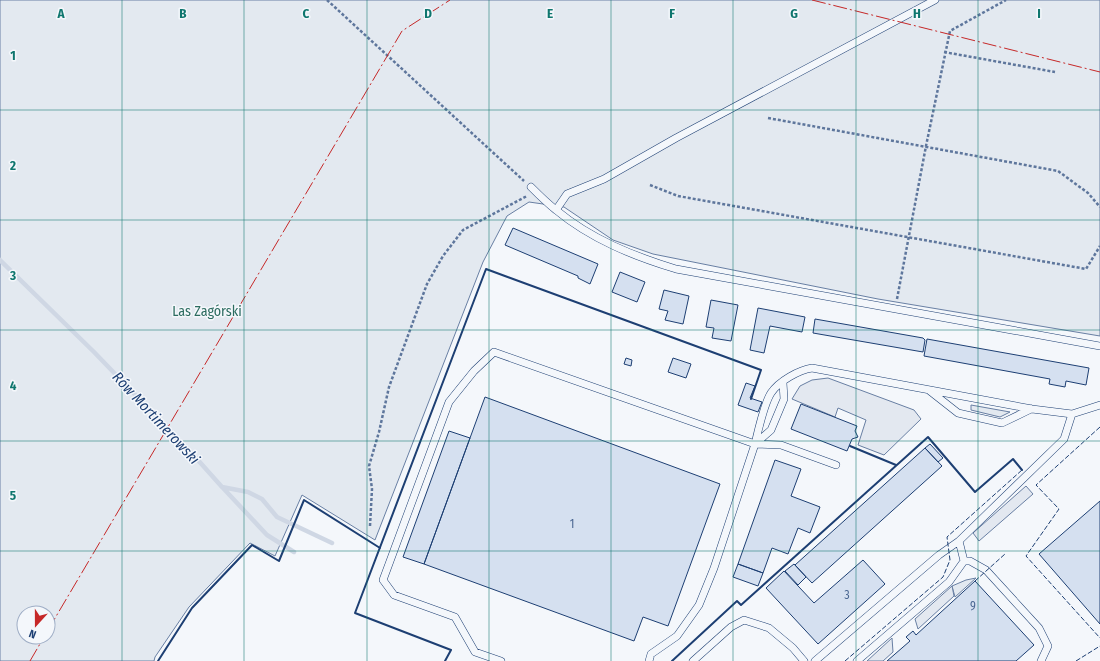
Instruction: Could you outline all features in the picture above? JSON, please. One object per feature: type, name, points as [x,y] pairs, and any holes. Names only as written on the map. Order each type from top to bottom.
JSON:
[{"type":"lane","points":[[556,210],[567,194],[604,179],[676,138],[935,0]]},
{"type":"lane","points":[[533,190],[556,210],[585,230],[616,248],[638,257],[676,269],[895,310],[1100,346]]},
{"type":"lane","points":[[501,661],[475,652],[455,617],[394,595],[383,580],[449,402],[474,371],[494,352],[755,444],[781,445],[836,465]]},
{"type":"lane","points":[[649,661],[651,654],[677,636],[698,605],[714,568],[755,444],[759,425],[771,393],[793,374],[812,368],[1032,409],[1072,414],[1100,405]]},
{"type":"lane","points":[[755,444],[772,430],[784,399],[783,383]]},
{"type":"lane","points":[[928,389],[958,413],[1002,423],[1032,409]]},
{"type":"lane","points":[[815,661],[939,555],[959,541],[1064,439],[1072,414]]},
{"type":"lane","points":[[857,661],[949,582],[964,561],[959,541]]},
{"type":"lane","points":[[964,561],[970,561],[986,570],[1038,628],[1048,646],[1041,661]]},
{"type":"lane","points":[[693,661],[731,627],[744,620],[769,628],[793,648],[804,661]]},
{"type":"path","points":[[327,0],[533,190],[463,230],[443,256],[427,284],[389,387],[379,432],[369,466],[372,489],[370,526]]},
{"type":"path","points":[[895,310],[944,52],[950,31],[1006,0]]},
{"type":"path","points":[[944,52],[1055,72]]},
{"type":"path","points":[[768,118],[926,146],[1058,172],[1088,193],[1100,207]]},
{"type":"path","points":[[650,185],[678,196],[1086,270],[1100,246]]},
{"type":"green space","name":"Las Zagórski","points":[[0,0],[1100,0],[1100,336],[878,299],[653,254],[613,240],[564,207],[529,202],[507,216],[483,262],[375,540],[302,495],[275,556],[250,543],[189,607],[155,657],[154,661],[0,661]]},
{"type":"green space","points":[[971,405],[1010,412],[1000,417],[971,410]]},
{"type":"green space","points":[[976,578],[955,597],[952,586],[966,580]]},
{"type":"shaded area","points":[[828,378],[914,410],[921,419],[884,455],[858,445],[866,420],[838,408],[835,417],[792,399],[800,386],[812,380]]},
{"type":"shaded area","points":[[1026,486],[1033,494],[979,541],[973,533]]},
{"type":"shaded area","points":[[952,586],[954,596],[918,629],[915,619]]},
{"type":"shaded area","points":[[892,638],[893,652],[883,661],[867,661]]},
{"type":"building","points":[[513,228],[598,264],[590,284],[578,278],[578,276],[505,245]]},
{"type":"building","points":[[620,272],[645,282],[637,302],[612,292]]},
{"type":"building","points":[[664,290],[689,296],[683,324],[665,320],[668,311],[659,309]]},
{"type":"building","points":[[711,300],[738,305],[731,341],[712,338],[714,328],[706,327]]},
{"type":"building","points":[[758,308],[805,317],[802,332],[770,326],[764,353],[750,350]]},
{"type":"building","points":[[815,319],[923,338],[925,340],[923,352],[813,333]]},
{"type":"building","points":[[927,339],[1089,368],[1086,385],[1066,381],[1065,387],[1049,384],[1050,379],[924,356]]},
{"type":"building","points":[[626,358],[632,360],[631,366],[624,364]]},
{"type":"building","points":[[673,358],[691,364],[686,378],[668,372]]},
{"type":"building","points":[[746,383],[755,386],[750,398],[762,402],[758,412],[738,405]]},
{"type":"building","points":[[485,397],[720,484],[668,626],[643,617],[634,641],[424,564]]},
{"type":"building","points":[[801,404],[857,426],[855,431],[858,437],[852,439],[847,451],[791,429]]},
{"type":"building","points":[[449,431],[470,438],[424,564],[403,557]]},
{"type":"building","points":[[930,444],[943,458],[938,462],[925,448]]},
{"type":"building","points":[[925,448],[942,466],[812,583],[795,565]]},
{"type":"building","points":[[775,460],[801,469],[791,496],[820,507],[810,533],[798,528],[788,554],[772,548],[763,573],[738,564]]},
{"type":"building","points":[[1100,501],[1100,624],[1039,554]]},
{"type":"building","points":[[863,560],[885,584],[818,644],[766,588],[784,571],[814,603]]},
{"type":"building","points":[[738,564],[763,573],[758,586],[733,577]]},
{"type":"building","points":[[794,564],[806,577],[798,585],[785,571]]},
{"type":"building","points":[[975,581],[1034,645],[1016,661],[887,661],[910,641],[906,637],[913,631],[916,635]]},
{"type":"waterway","name":"Rów Mortimerowski","points":[[0,260],[94,352],[222,487],[248,492],[262,499],[277,517],[332,543]]},
{"type":"waterway","points":[[223,488],[267,535],[294,552]]},
{"type":"fence","points":[[1100,427],[1036,485],[1059,509],[1026,556],[1100,638]]},
{"type":"fence","points":[[845,661],[943,577],[950,560],[947,537],[1022,470]]},
{"type":"fence","points":[[975,581],[1005,554]]},
{"type":"fence","points":[[1076,661],[1100,646]]},
{"type":"wall","points":[[445,661],[451,650],[355,613],[486,269],[761,370],[751,399]]},
{"type":"wall","points":[[672,661],[737,601],[741,605],[928,437],[975,492],[1013,459],[1022,470]]},
{"type":"wall","points":[[850,446],[896,465]]},
{"type":"wall","points":[[158,661],[192,608],[252,545],[279,561],[304,500],[380,548]]},
{"type":"power","points":[[56,616],[402,31],[450,0]]},
{"type":"power","points":[[812,0],[1100,72]]},
{"type":"power","points":[[30,661],[39,645]]}]
